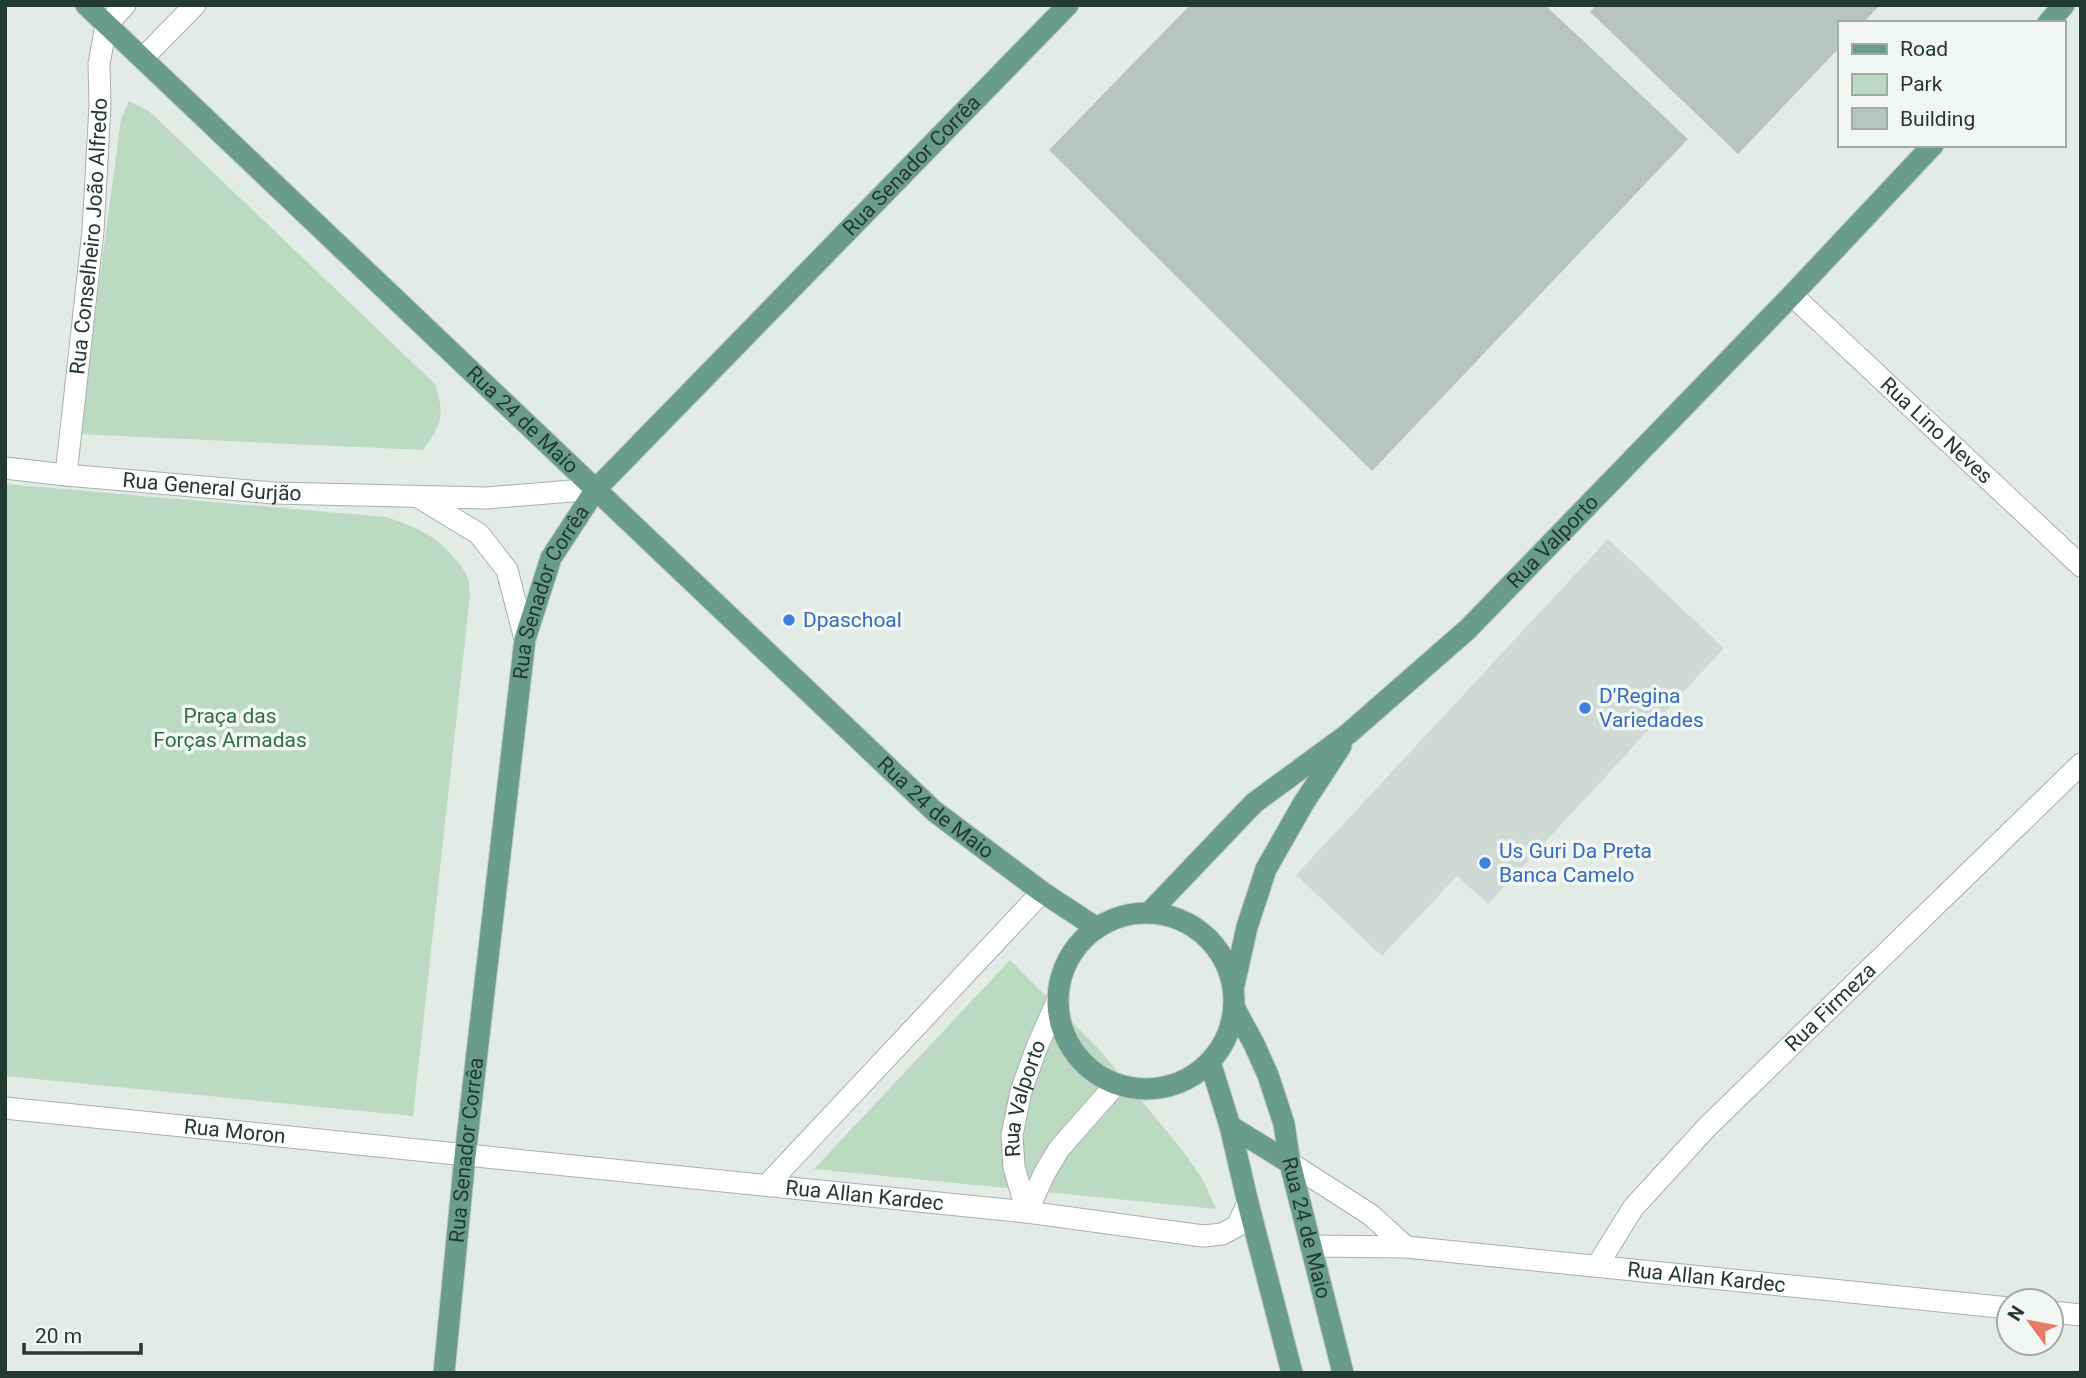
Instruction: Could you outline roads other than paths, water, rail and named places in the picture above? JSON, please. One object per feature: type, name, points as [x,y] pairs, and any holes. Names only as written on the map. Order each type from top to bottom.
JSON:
[{"type":"main road","name":"Rua 24 de Maio","points":[[86,5],[934,811],[1042,892],[1097,928]]},
{"type":"main road","name":"Rua Senador Corrêa","points":[[444,1373],[465,1156],[525,639],[551,558],[596,489],[1068,5]]},
{"type":"main road","points":[[2050,21],[2064,5]]},
{"type":"main road","name":"Rua Valporto","points":[[1149,913],[1254,803],[1348,734],[1468,629],[1792,295],[1931,147]]},
{"type":"main road","name":"Rua 24 de Maio","points":[[1343,1373],[1290,1163],[1283,1124],[1268,1074],[1233,997],[1227,966],[1216,947],[1200,931],[1176,918],[1149,913],[1122,916],[1097,928],[1077,947],[1064,972],[1058,999],[1062,1026],[1073,1050],[1092,1071],[1116,1084],[1143,1089],[1170,1086],[1195,1075],[1210,1062],[1230,1027],[1233,997],[1247,928],[1266,869],[1303,804],[1348,734]]},
{"type":"main road","points":[[1210,1062],[1230,1126],[1292,1373]]},
{"type":"main road","points":[[1230,1126],[1290,1163]]},
{"type":"street","points":[[106,25],[125,5]]},
{"type":"street","points":[[143,58],[195,5]]},
{"type":"street","name":"Rua Conselheiro João Alfredo","points":[[66,475],[93,231],[100,105],[99,64],[106,25]]},
{"type":"street","name":"Rua Lino Neves","points":[[1792,295],[2081,566]]},
{"type":"street","name":"Rua General Gurjão","points":[[5,468],[274,493],[486,498],[596,489]]},
{"type":"street","points":[[418,496],[479,534],[507,570],[525,639]]},
{"type":"street","name":"Rua Firmeza","points":[[1597,1266],[1633,1208],[1707,1127],[2081,764]]},
{"type":"street","points":[[767,1185],[1042,892]]},
{"type":"street","name":"Rua Valporto","points":[[1027,1212],[1014,1167],[1012,1135],[1025,1080],[1058,999]]},
{"type":"street","name":"Rua Valporto","points":[[1027,1212],[1059,1149],[1116,1084]]},
{"type":"street","name":"Rua Moron","points":[[5,1108],[465,1156]]},
{"type":"street","name":"Rua Allan Kardec","points":[[465,1156],[1027,1212],[1203,1237],[1222,1234],[1237,1226],[1248,1203]]},
{"type":"street","points":[[1290,1163],[1371,1215],[1406,1247]]},
{"type":"street","name":"Rua Allan Kardec","points":[[1311,1246],[1406,1247],[1995,1307]]},
{"type":"place","name":"Dpaschoal","points":[[789,620]]},
{"type":"place","name":"D'Regina Variedades","points":[[1585,708]]},
{"type":"place","name":"Us Guri Da Preta Banca Camelo","points":[[1485,863]]},
{"type":"park label","name":"Praça das Forças Armadas","points":[[230,728]]}]
